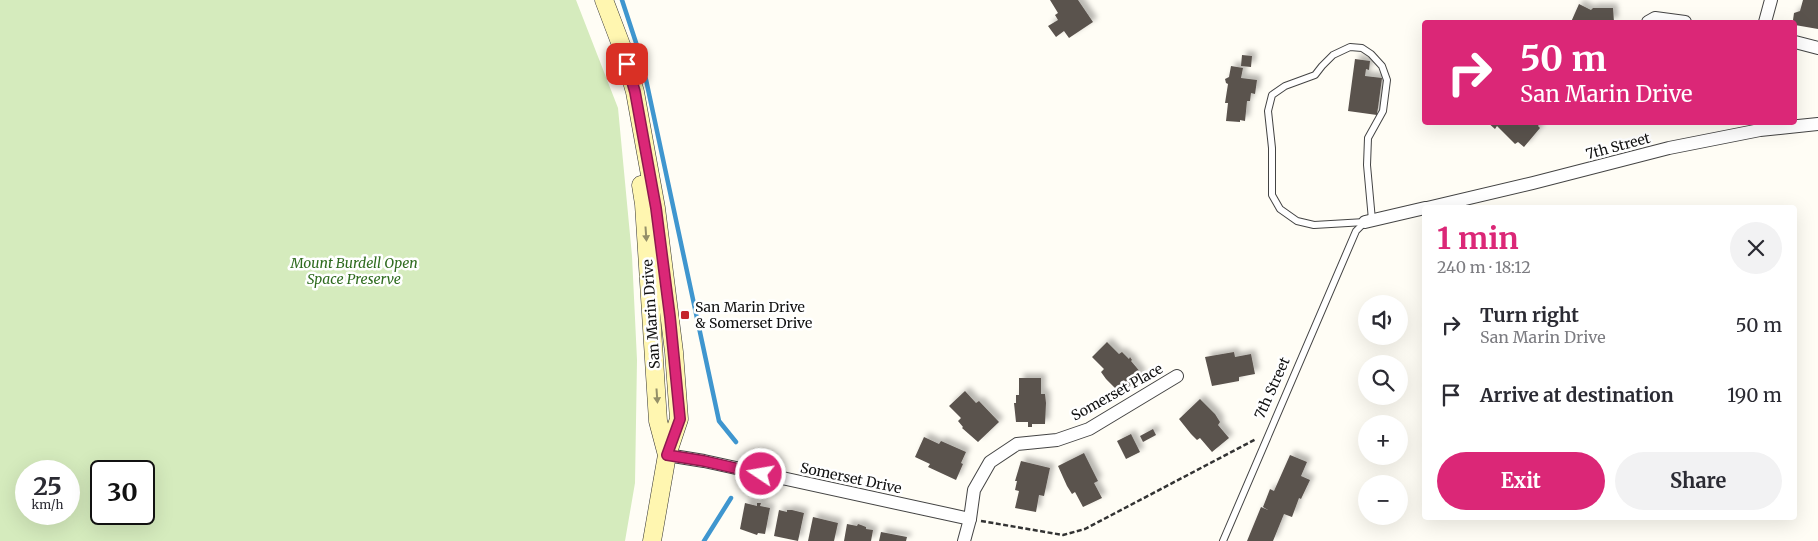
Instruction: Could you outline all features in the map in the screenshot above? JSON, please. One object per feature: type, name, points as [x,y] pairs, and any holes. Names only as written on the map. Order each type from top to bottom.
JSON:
[{"type":"main road","name":"San Marin Drive","points":[[591,0],[614,59],[632,130],[644,204],[658,421],[667,455]]},
{"type":"main road","name":"San Marin Drive","points":[[604,0],[623,50],[635,92],[656,208],[670,317],[680,419],[667,455],[652,541]]},
{"type":"street","points":[[1766,20],[1771,0]]},
{"type":"street","points":[[1652,20],[1655,18],[1670,20]]},
{"type":"street","points":[[1797,43],[1818,48]]},
{"type":"street","name":"7th Street","points":[[1439,205],[1669,148],[1760,130],[1818,124]]},
{"type":"street","name":"7th Street","points":[[1368,221],[1422,209]]},
{"type":"street","name":"Somerset Place","points":[[964,541],[970,519],[974,490],[990,462],[1017,444],[1057,440],[1089,429],[1177,376]]},
{"type":"street","name":"Somerset Drive","points":[[667,455],[704,461],[970,519]]},
{"type":"lane","points":[[1350,47],[1362,48],[1371,54],[1382,66],[1387,80],[1383,110],[1368,138],[1368,221],[1314,225],[1297,221],[1280,209],[1272,195],[1272,148],[1268,111],[1272,95],[1285,86],[1315,75],[1333,55],[1350,47]]},
{"type":"lane","name":"7th Street","points":[[1223,541],[1268,432],[1356,231],[1368,221]]},
{"type":"path","points":[[970,519],[1063,536],[1085,529],[1268,432]]},
{"type":"green space","name":"Mount Burdell Open Space Preserve","points":[[0,0],[576,0],[618,108],[632,256],[637,360],[635,483],[625,541],[0,541]]},
{"type":"building","points":[[1050,0],[1078,0],[1093,22],[1069,38],[1064,31],[1056,37],[1048,26],[1058,20],[1055,15],[1058,13]]},
{"type":"building","points":[[1803,0],[1818,0],[1818,29],[1797,25],[1797,20],[1793,20],[1794,13],[1800,11]]},
{"type":"building","points":[[1579,4],[1591,10],[1593,8],[1613,8],[1614,20],[1572,20]]},
{"type":"building","points":[[1242,55],[1252,56],[1251,67],[1241,66]]},
{"type":"building","points":[[1355,59],[1370,61],[1369,70],[1366,69],[1365,76],[1382,78],[1377,115],[1348,111]]},
{"type":"building","points":[[1231,66],[1243,68],[1241,78],[1257,80],[1255,94],[1251,93],[1250,101],[1247,101],[1245,121],[1226,121],[1228,103],[1225,103],[1228,84],[1225,79],[1229,77]]},
{"type":"building","points":[[1490,125],[1539,125],[1540,128],[1524,147],[1518,142],[1515,144],[1497,126],[1495,129]]},
{"type":"building","points":[[1107,342],[1119,354],[1122,352],[1129,359],[1130,357],[1142,374],[1121,394],[1106,379],[1101,372],[1104,369],[1092,357]]},
{"type":"building","points":[[1234,352],[1235,357],[1251,354],[1255,374],[1239,377],[1239,381],[1212,386],[1205,357]]},
{"type":"building","points":[[1019,378],[1041,378],[1041,394],[1045,394],[1046,403],[1045,424],[1032,424],[1032,427],[1028,427],[1028,422],[1016,422],[1014,403],[1016,403],[1016,395],[1019,395]]},
{"type":"building","points":[[965,391],[976,403],[979,401],[999,422],[978,442],[962,428],[958,421],[961,418],[949,406]]},
{"type":"building","points":[[1200,399],[1215,414],[1220,422],[1218,425],[1229,438],[1212,452],[1200,438],[1197,440],[1191,434],[1179,419]]},
{"type":"building","points":[[1153,429],[1156,435],[1143,442],[1140,436]]},
{"type":"building","points":[[1131,434],[1140,452],[1126,459],[1117,441]]},
{"type":"building","points":[[924,437],[939,444],[941,441],[966,452],[956,480],[928,467],[930,464],[915,457]]},
{"type":"building","points":[[1084,453],[1098,481],[1094,483],[1102,498],[1083,507],[1075,492],[1072,494],[1067,486],[1058,466]]},
{"type":"building","points":[[1290,455],[1307,462],[1301,476],[1310,480],[1301,499],[1299,498],[1292,517],[1284,514],[1273,541],[1247,541],[1261,507],[1268,510],[1263,507],[1270,489],[1274,491]]},
{"type":"building","points":[[1021,461],[1050,468],[1044,496],[1039,495],[1036,512],[1015,508],[1019,491],[1015,490],[1017,481],[1015,481]]},
{"type":"building","points":[[745,503],[757,506],[757,503],[761,503],[760,506],[770,508],[765,534],[758,533],[757,535],[740,529]]},
{"type":"building","points":[[779,510],[787,512],[787,510],[792,510],[804,513],[798,541],[774,536]]},
{"type":"building","points":[[813,517],[838,523],[834,541],[808,541]]},
{"type":"building","points":[[847,524],[857,526],[858,524],[866,527],[866,529],[873,530],[871,541],[844,541]]},
{"type":"building","points":[[881,532],[907,537],[906,541],[879,541]]},
{"type":"waterway","points":[[622,0],[642,61],[719,421],[736,442]]},
{"type":"waterway","points":[[704,541],[731,498]]},
{"type":"place","name":"San Marin Drive & Somerset Drive","points":[[685,315]]},
{"type":"route","points":[[627,64],[635,92],[656,208],[670,317],[680,419],[667,455],[761,474]]}]
